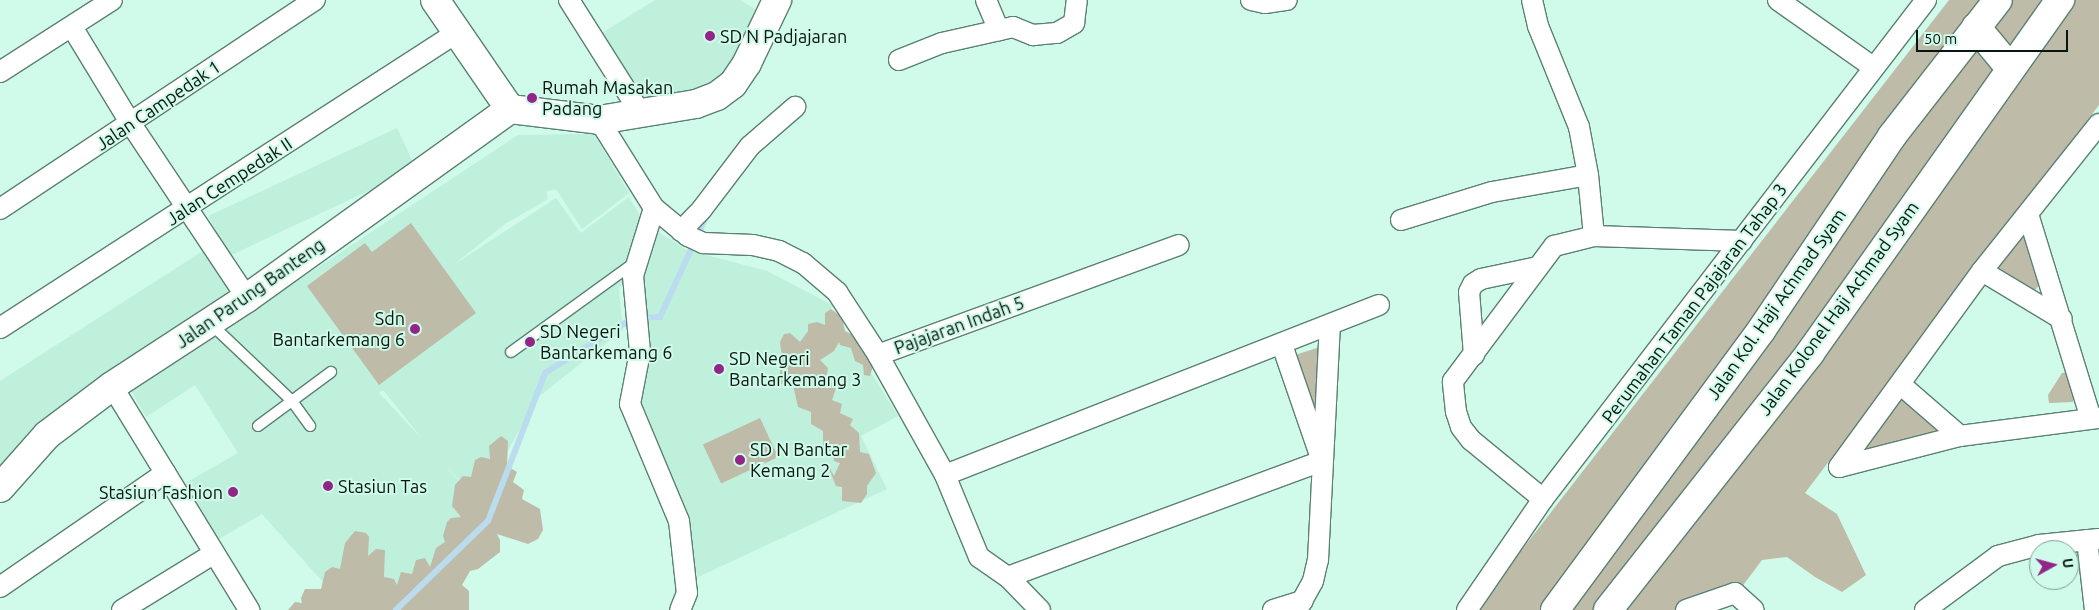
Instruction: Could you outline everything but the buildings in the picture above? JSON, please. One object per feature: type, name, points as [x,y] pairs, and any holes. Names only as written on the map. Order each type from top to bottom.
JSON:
[{"type":"main road","points":[[435,0],[510,109],[599,120],[696,104],[717,96],[734,84],[748,63],[774,1]]},
{"type":"main road","name":"Jalan Kol. Haji Achmad Syam","points":[[1556,610],[1762,329],[1892,136],[1998,0]]},
{"type":"main road","name":"Jalan Kolonel Haji Achmad Syam","points":[[1608,610],[1810,353],[2010,68],[2060,0]]},
{"type":"main road","points":[[1976,26],[2010,68]]},
{"type":"main road","name":"Jalan Parung Banteng","points":[[0,488],[47,435],[112,386],[247,298],[510,109]]},
{"type":"street","points":[[0,72],[112,0]]},
{"type":"street","name":"Jalan Campedak 1","points":[[0,209],[131,124],[315,0]]},
{"type":"street","points":[[569,0],[641,114]]},
{"type":"street","points":[[986,0],[999,30]]},
{"type":"street","points":[[899,60],[942,43],[1013,26],[1033,35],[1057,33],[1074,23],[1077,0]]},
{"type":"street","points":[[1250,0],[1265,3],[1287,0]]},
{"type":"street","points":[[1532,0],[1538,26],[1579,127],[1588,175],[1594,236]]},
{"type":"street","points":[[1778,0],[1873,67]]},
{"type":"street","name":"Perumahan Taman Pajajaran Tahap 3","points":[[1467,610],[1544,498],[1926,0]]},
{"type":"street","points":[[72,27],[131,124],[247,298]]},
{"type":"street","name":"Jalan Cempedak II","points":[[0,328],[456,33]]},
{"type":"street","points":[[599,120],[654,208],[691,237],[702,209],[750,146],[794,107]]},
{"type":"street","points":[[2028,214],[2095,418],[1960,436],[1839,467],[1982,271],[2099,124]]},
{"type":"street","points":[[1401,220],[1492,192],[1588,175]]},
{"type":"street","points":[[654,208],[635,262],[633,297],[638,321],[640,352],[631,412],[679,521],[687,592],[680,610]]},
{"type":"street","points":[[1544,498],[1470,440],[1461,427],[1456,412],[1454,381],[1554,246],[1594,236],[1742,241]]},
{"type":"street","name":"Pajajaran Indah 5","points":[[691,237],[753,245],[779,251],[803,263],[836,292],[878,355],[1179,245]]},
{"type":"street","points":[[1474,355],[1469,292],[1473,284],[1481,279],[1538,267]]},
{"type":"street","points":[[1982,271],[2062,319]]},
{"type":"street","points":[[945,476],[1380,305]]},
{"type":"street","points":[[1273,610],[1300,605],[1314,581],[1318,560],[1330,326]]},
{"type":"street","points":[[1282,345],[1322,461]]},
{"type":"street","points":[[878,355],[945,476],[979,557],[1008,577],[1040,610]]},
{"type":"street","points":[[1900,384],[1960,436]]},
{"type":"street","points":[[112,386],[249,610]]},
{"type":"street","points":[[1008,577],[1322,461]]},
{"type":"street","points":[[0,587],[165,473]]},
{"type":"street","points":[[1925,610],[1998,556],[2023,548],[2093,540],[2095,610]]},
{"type":"street","points":[[122,610],[213,554]]},
{"type":"street","points":[[1686,610],[1735,593],[1754,610]]},
{"type":"lane","points":[[511,352],[635,262]]},
{"type":"lane","points":[[210,323],[292,401],[310,426]]},
{"type":"lane","points":[[258,426],[330,372]]},
{"type":"shaded area","points":[[655,0],[740,0],[758,11],[729,81],[638,101],[597,36]]},
{"type":"shaded area","points":[[1949,0],[2099,0],[2099,105],[1805,493],[1837,514],[1866,575],[1842,592],[1815,577],[1787,557],[1762,560],[1729,604],[1689,610],[1475,610]]},
{"type":"shaded area","points":[[397,128],[416,169],[228,257],[208,216]]},
{"type":"shaded area","points":[[594,134],[629,193],[582,229],[556,189],[547,191],[548,199],[505,224],[452,266],[556,198],[581,233],[629,197],[639,214],[641,226],[619,291],[623,330],[537,398],[480,501],[444,464],[490,516],[395,610],[348,610],[262,514],[212,543],[177,488],[238,453],[195,385],[146,417],[128,385],[305,276],[518,135]],"holes":[[[383,390],[422,439],[379,393]]]},
{"type":"shaded area","points":[[411,223],[476,313],[379,385],[307,286],[365,243],[372,252]]},
{"type":"shaded area","points":[[655,230],[687,250],[767,271],[834,306],[831,308],[898,416],[861,436],[887,489],[698,577],[638,435],[633,305]]},
{"type":"shaded area","points":[[2026,232],[2040,284],[2035,290],[1997,267],[2019,233]]},
{"type":"shaded area","points":[[206,249],[234,294],[41,429],[0,467],[0,381]]},
{"type":"shaded area","points":[[831,309],[842,317],[845,331],[867,342],[874,363],[870,376],[864,375],[863,365],[855,361],[851,348],[840,345],[839,342],[834,351],[820,360],[828,368],[826,381],[831,382],[836,388],[832,400],[842,404],[840,413],[853,419],[850,425],[859,433],[860,452],[869,454],[876,473],[867,486],[867,494],[861,503],[842,501],[842,487],[836,486],[826,461],[834,476],[840,463],[834,461],[833,451],[823,450],[823,431],[811,424],[811,412],[798,407],[792,381],[781,384],[779,381],[782,357],[780,342],[784,334],[790,333],[800,342],[808,331],[808,324],[817,322],[825,325],[825,313]]},
{"type":"shaded area","points":[[1320,347],[1316,406],[1313,406],[1295,355]]},
{"type":"shaded area","points":[[2068,372],[2074,395],[2073,402],[2049,403],[2048,395],[2062,373]]},
{"type":"shaded area","points":[[1903,397],[1944,430],[1858,453]]},
{"type":"shaded area","points":[[760,418],[778,457],[721,484],[703,445]]},
{"type":"shaded area","points":[[501,436],[508,441],[507,466],[517,472],[513,482],[524,490],[522,499],[540,509],[543,530],[538,539],[528,544],[497,534],[500,540],[500,552],[478,569],[470,571],[462,585],[469,591],[469,610],[288,610],[295,602],[302,603],[301,598],[305,589],[321,589],[325,572],[332,567],[340,569],[345,543],[355,531],[366,533],[369,537],[368,556],[376,549],[385,550],[384,577],[394,579],[397,585],[401,572],[412,574],[416,560],[425,558],[430,567],[436,548],[445,542],[443,536],[447,522],[451,518],[461,517],[452,506],[455,485],[463,476],[471,477],[475,460],[481,457],[490,459],[489,446]]},
{"type":"waterway","points":[[396,610],[488,521],[545,373],[633,318],[660,317],[707,215]]},
{"type":"place","name":"SD N Padjajaran","points":[[710,36]]},
{"type":"place","name":"Rumah Masakan Padang","points":[[532,98]]},
{"type":"place","name":"Sdn Bantarkemang 6","points":[[415,329]]},
{"type":"place","name":"SD Negeri Bantarkemang 6","points":[[530,342]]},
{"type":"place","name":"SD Negeri Bantarkemang 3","points":[[719,369]]},
{"type":"place","name":"SD N Bantar Kemang 2","points":[[740,460]]},
{"type":"place","name":"Stasiun Tas","points":[[328,486]]},
{"type":"place","name":"Stasiun Fashion","points":[[233,492]]}]
